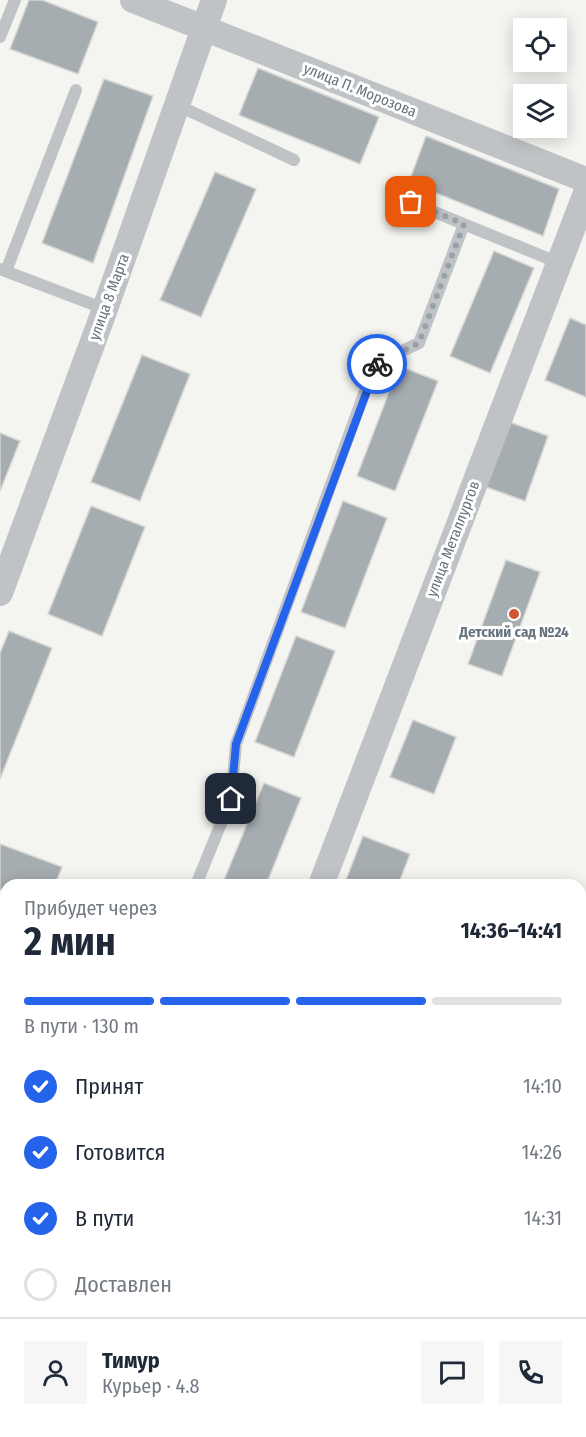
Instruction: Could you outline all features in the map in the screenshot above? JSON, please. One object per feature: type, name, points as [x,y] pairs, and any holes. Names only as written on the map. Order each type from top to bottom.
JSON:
[{"type":"street","name":"улица П. Морозова","points":[[133,0],[586,180]]},
{"type":"street","name":"улица 8 Марта","points":[[0,593],[105,309],[214,0]]},
{"type":"street","name":"улица Металлургов","points":[[323,879],[586,193]]},
{"type":"lane","points":[[0,37],[15,0]]},
{"type":"lane","points":[[76,90],[3,270],[105,309]]},
{"type":"lane","points":[[177,105],[294,160]]},
{"type":"lane","points":[[393,195],[559,263]]},
{"type":"lane","points":[[198,879],[231,799],[236,744],[375,364],[419,343],[464,224]]},
{"type":"building","points":[[29,0],[42,0],[98,22],[78,74],[10,49]]},
{"type":"building","points":[[258,68],[379,117],[360,164],[239,115]]},
{"type":"building","points":[[104,79],[153,96],[93,263],[42,243]]},
{"type":"building","points":[[426,136],[559,189],[543,236],[409,182]]},
{"type":"building","points":[[215,172],[256,189],[201,317],[160,300]]},
{"type":"building","points":[[494,251],[534,268],[490,373],[450,356]]},
{"type":"building","points":[[570,318],[586,325],[586,397],[545,380]]},
{"type":"building","points":[[142,355],[190,374],[140,501],[91,482]]},
{"type":"building","points":[[399,366],[438,381],[395,491],[357,476]]},
{"type":"building","points":[[509,422],[548,436],[525,501],[486,487]]},
{"type":"building","points":[[0,433],[20,441],[0,491]]},
{"type":"building","points":[[343,501],[387,518],[345,628],[301,612]]},
{"type":"building","points":[[91,506],[145,527],[102,636],[48,614]]},
{"type":"building","points":[[506,560],[540,572],[502,676],[468,664]]},
{"type":"building","points":[[9,631],[52,648],[0,779],[0,653]]},
{"type":"building","points":[[296,636],[335,651],[294,757],[255,742]]},
{"type":"building","points":[[413,720],[456,737],[434,794],[390,777]]},
{"type":"building","points":[[264,783],[301,798],[268,879],[224,879]]},
{"type":"building","points":[[363,836],[410,854],[400,879],[346,879]]},
{"type":"building","points":[[0,844],[62,867],[57,879],[0,879]]},
{"type":"way so far","points":[[377,364],[419,343],[464,224],[411,202]]},
{"type":"place","name":"Детский сад №24","points":[[514,614]]},
{"type":"route","points":[[231,799],[236,744],[375,364],[377,364]]}]
